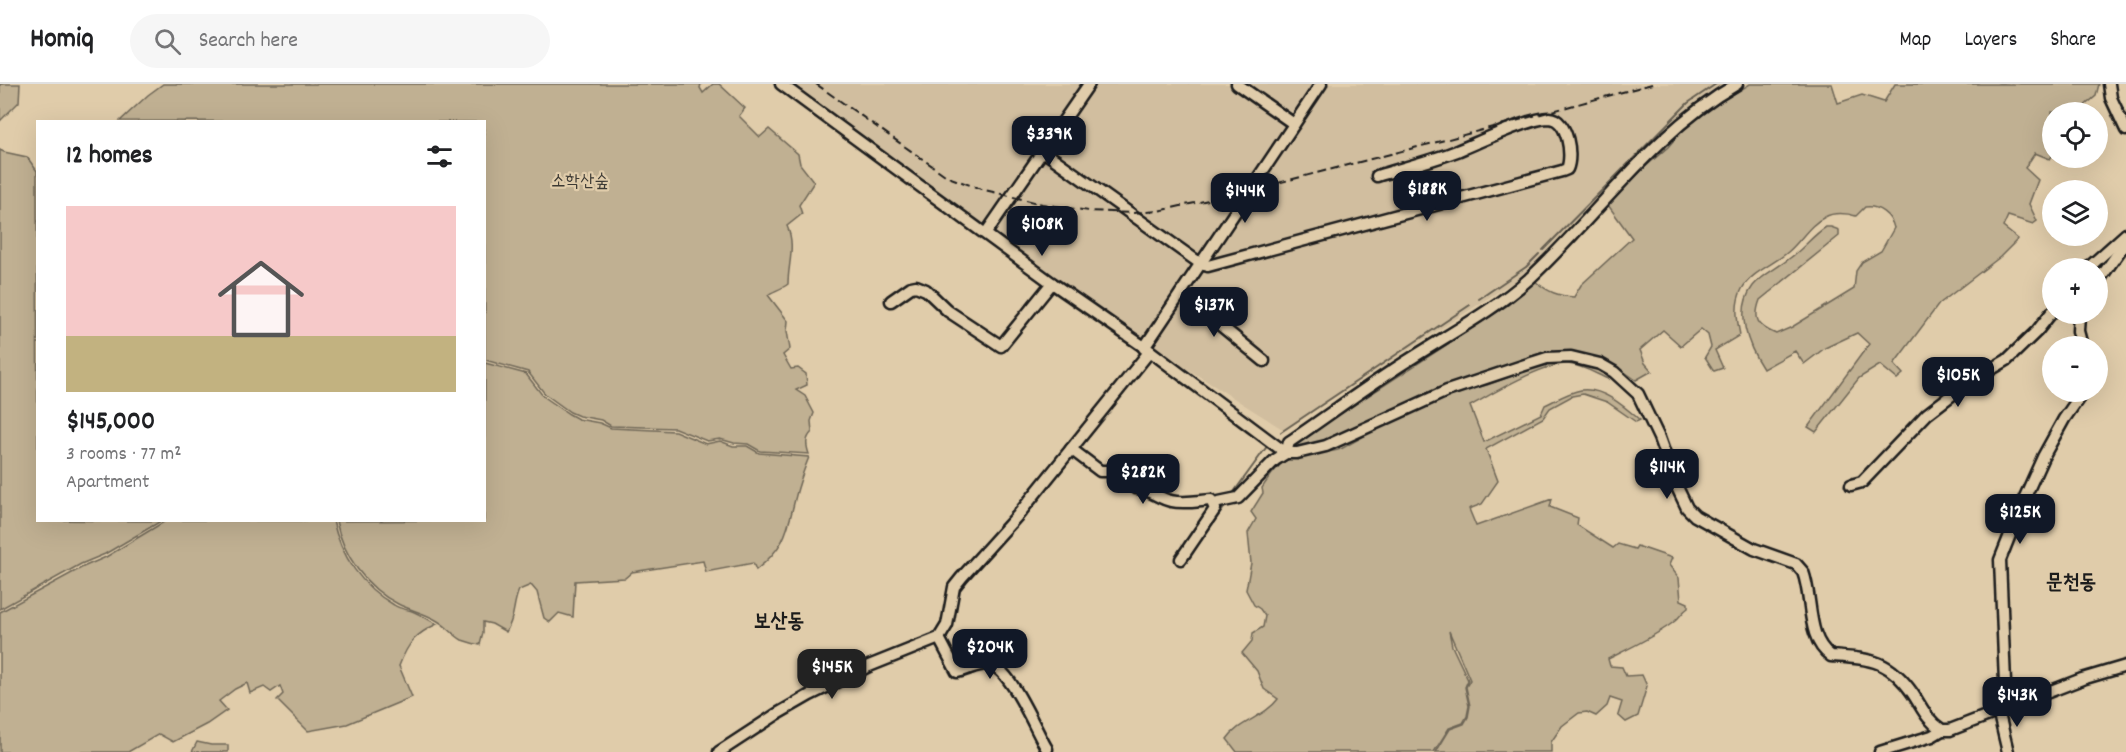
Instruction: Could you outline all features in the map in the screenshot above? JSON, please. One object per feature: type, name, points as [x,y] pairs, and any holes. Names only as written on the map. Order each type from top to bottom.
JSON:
[{"type":"street","points":[[781,84],[1052,283],[1147,349],[1286,453]]},
{"type":"street","points":[[986,233],[1089,84]]},
{"type":"street","points":[[1237,84],[1294,124]]},
{"type":"street","points":[[719,752],[810,695],[869,666],[939,638],[947,625],[954,587],[984,550],[1018,515],[1147,349],[1181,293],[1321,84]]},
{"type":"street","points":[[1286,453],[1289,442],[1511,293],[1543,264],[1670,132],[1703,106],[1737,84]]},
{"type":"street","points":[[2109,84],[2111,98],[2126,130]]},
{"type":"street","points":[[2111,98],[2120,106],[2126,119]]},
{"type":"street","points":[[1043,151],[1201,264],[1208,266],[1562,171],[1567,169],[1570,151],[1564,130],[1559,123],[1548,118],[1454,152],[1377,176]]},
{"type":"street","points":[[2099,258],[2126,234]]},
{"type":"street","points":[[2108,267],[2126,242]]},
{"type":"street","points":[[891,301],[916,286],[926,290],[948,311],[1001,346],[1052,283]]},
{"type":"street","points":[[1181,293],[1264,361]]},
{"type":"street","points":[[1851,485],[1862,482],[1927,414],[1966,384],[2007,360],[2043,324]]},
{"type":"street","points":[[1071,449],[1100,471],[1113,471],[1135,488],[1172,502],[1211,500],[1223,502],[1238,498],[1275,460],[1286,453],[1297,453],[1326,446],[1448,391],[1547,358],[1571,357],[1600,364],[1614,372],[1638,394],[1659,438],[1687,508],[1707,524],[1741,543],[1796,564],[1806,580],[1816,637],[1826,652],[1831,656],[1881,663],[1890,668],[1914,695],[1923,713],[1942,730]]},
{"type":"street","points":[[2008,752],[2002,709],[2000,560],[2043,457],[2076,402]]},
{"type":"street","points":[[1181,559],[1215,509],[1223,502]]},
{"type":"street","points":[[939,638],[957,672],[982,664],[996,666],[1003,672],[1047,749]]},
{"type":"street","points":[[1880,752],[1932,736],[1942,730],[1950,730],[2082,679],[2126,666]]},
{"type":"shaded area","points":[[787,84],[1730,84],[1667,124],[1524,275],[1284,430],[1137,337]]},
{"type":"green space","points":[[0,84],[20,84],[19,102],[0,121]]},
{"type":"green space","name":"소학산숲","points":[[163,84],[701,84],[700,88],[703,93],[713,84],[719,84],[745,108],[739,116],[760,137],[769,129],[798,154],[800,164],[814,182],[799,205],[802,214],[787,226],[791,240],[788,284],[768,295],[788,321],[790,349],[783,355],[791,369],[798,368],[806,374],[807,385],[796,390],[805,396],[814,413],[811,421],[812,432],[807,442],[809,454],[760,451],[748,444],[720,439],[707,441],[675,428],[611,426],[601,420],[570,412],[545,394],[528,372],[486,360],[486,120],[121,120]]},
{"type":"green space","points":[[1750,84],[1832,84],[1838,103],[1862,95],[1884,102],[1895,84],[2099,84],[2096,96],[2089,102],[2042,102],[2042,156],[2035,153],[2025,168],[2038,180],[2029,204],[2037,221],[2033,224],[2008,216],[2003,227],[2018,239],[2000,257],[1939,304],[1894,364],[1903,374],[1897,379],[1880,365],[1859,378],[1816,432],[1808,427],[1869,344],[1857,333],[1825,348],[1804,364],[1795,351],[1763,369],[1748,339],[1744,306],[1747,296],[1757,282],[1826,227],[1839,230],[1839,236],[1760,300],[1757,312],[1758,321],[1764,328],[1776,334],[1792,327],[1854,289],[1856,271],[1862,262],[1881,251],[1894,228],[1887,215],[1879,209],[1865,207],[1856,216],[1828,215],[1810,228],[1782,257],[1746,283],[1739,295],[1737,306],[1740,335],[1715,350],[1723,368],[1714,371],[1705,357],[1711,347],[1708,335],[1701,329],[1681,346],[1663,330],[1640,350],[1645,363],[1652,371],[1636,380],[1614,366],[1592,357],[1569,353],[1543,354],[1442,387],[1318,443],[1295,448],[1293,446],[1508,305],[1535,281],[1553,293],[1574,297],[1581,285],[1632,238],[1608,205],[1668,147],[1685,127]]},
{"type":"green space","points":[[0,150],[27,157],[36,170],[36,522],[159,522],[105,554],[81,564],[0,609]]},
{"type":"green space","points":[[1565,360],[1591,366],[1607,375],[1608,379],[1584,368],[1568,364],[1545,368],[1518,380],[1470,406],[1484,442],[1541,414],[1545,405],[1581,390],[1605,395],[1621,404],[1640,420],[1636,422],[1607,402],[1583,394],[1572,396],[1550,408],[1543,418],[1486,449],[1498,481],[1482,504],[1469,509],[1476,526],[1552,499],[1550,507],[1578,518],[1577,525],[1613,548],[1618,544],[1635,549],[1637,546],[1672,558],[1669,565],[1679,578],[1681,600],[1688,603],[1688,608],[1675,621],[1643,642],[1608,659],[1610,666],[1622,667],[1626,676],[1642,675],[1647,686],[1638,716],[1626,722],[1618,715],[1622,702],[1610,698],[1607,706],[1596,716],[1587,712],[1579,713],[1562,726],[1551,742],[1551,752],[1436,752],[1450,729],[1464,724],[1470,706],[1466,687],[1470,680],[1449,631],[1452,646],[1468,680],[1465,687],[1469,706],[1463,723],[1449,728],[1434,752],[1237,752],[1227,739],[1238,728],[1273,705],[1278,699],[1264,689],[1257,671],[1242,653],[1252,641],[1253,633],[1263,627],[1265,616],[1254,605],[1246,590],[1251,563],[1248,533],[1256,519],[1251,512],[1263,493],[1262,488],[1275,470],[1284,462],[1297,456],[1341,449],[1428,404],[1536,367]]},
{"type":"green space","points":[[486,363],[526,374],[543,396],[578,419],[600,423],[611,428],[675,431],[706,444],[720,441],[733,446],[747,446],[759,453],[809,457],[786,533],[775,551],[756,570],[753,563],[706,572],[703,561],[632,572],[625,578],[575,581],[573,617],[559,613],[550,622],[544,618],[537,592],[531,585],[519,590],[506,632],[483,622],[480,645],[462,640],[436,620],[386,597],[366,580],[350,558],[336,522],[486,522]]},
{"type":"green space","points":[[164,522],[333,522],[347,558],[372,589],[396,606],[415,612],[437,624],[413,640],[399,666],[412,697],[347,724],[308,731],[277,700],[283,694],[280,686],[271,692],[264,687],[250,693],[247,683],[219,701],[227,710],[207,724],[173,742],[159,734],[128,752],[0,752],[0,612],[106,557]]},
{"type":"green space","points":[[197,742],[228,745],[228,752],[192,752]]},
{"type":"waterway","points":[[1543,250],[1688,103],[1716,84]]},
{"type":"waterway","points":[[1479,299],[1526,267],[1539,254]]},
{"type":"waterway","points":[[1281,432],[1470,305]]},
{"type":"waterway","points":[[1231,496],[1268,445]]},
{"type":"waterway","points":[[1193,550],[1227,504]]},
{"type":"railway","points":[[816,84],[948,177],[981,189],[1042,204],[1089,211],[1133,213],[1158,211],[1227,196],[1652,84]]},
{"type":"district","name":"문천동","points":[[2071,581]]},
{"type":"district","name":"보산동","points":[[779,620]]}]
